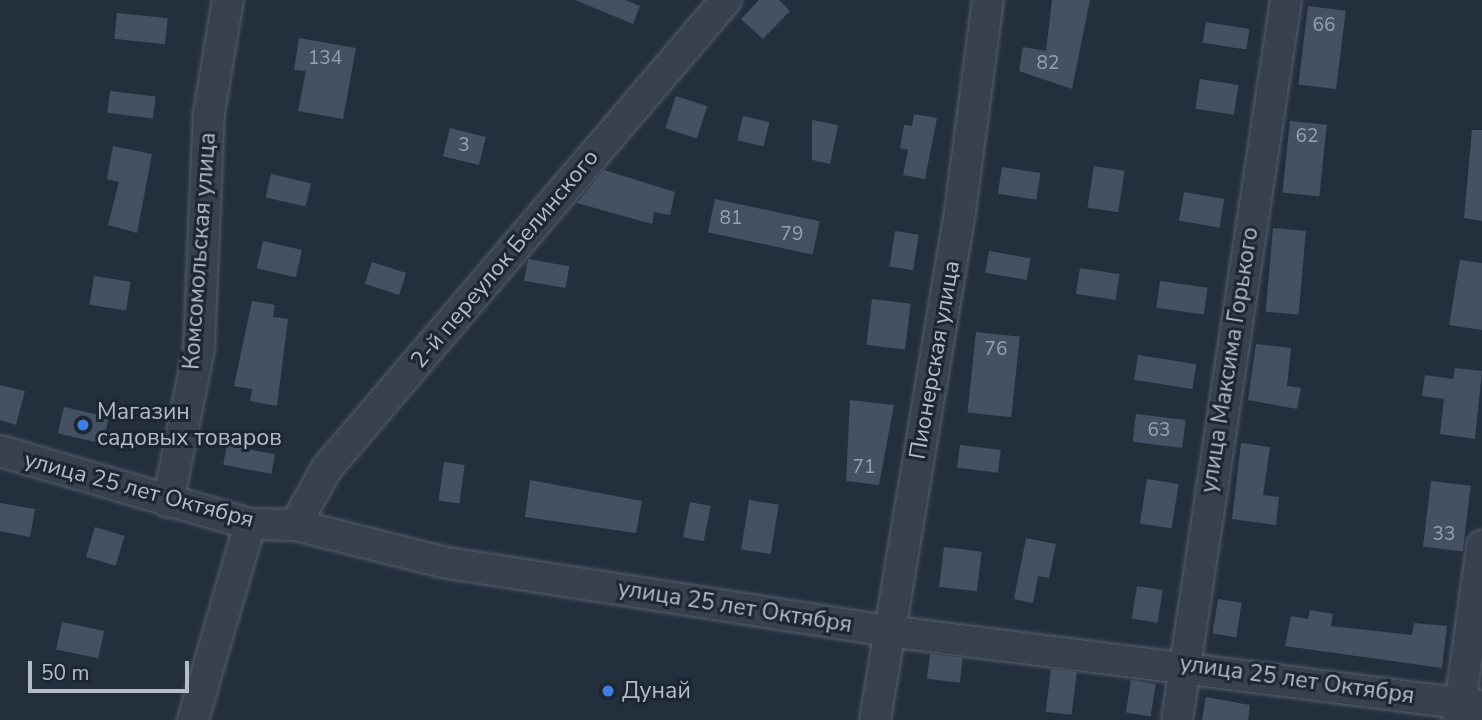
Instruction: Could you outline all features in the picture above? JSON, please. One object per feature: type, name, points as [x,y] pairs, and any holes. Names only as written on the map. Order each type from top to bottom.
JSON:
[{"type":"street","name":"Комсомольская улица","points":[[168,502],[199,348],[209,113],[228,0]]},
{"type":"street","name":"2-й переулок Белинского","points":[[295,526],[327,468],[726,0]]},
{"type":"street","name":"Пионерская улица","points":[[875,720],[960,212],[988,0]]},
{"type":"street","name":"улица Максима Горького","points":[[1177,720],[1286,0]]},
{"type":"street","name":"улица 25 лет Октября","points":[[0,452],[250,524],[295,526],[442,562],[888,631],[1184,663],[1466,710]]},
{"type":"street","points":[[193,720],[250,524]]},
{"type":"street","points":[[1466,710],[1482,546]]},
{"type":"building","points":[[575,0],[625,0],[640,6],[633,24]]},
{"type":"building","points":[[759,0],[779,0],[790,11],[763,39],[741,19]]},
{"type":"building","points":[[1052,0],[1090,0],[1072,89],[1019,71],[1023,47],[1046,51]]},
{"type":"building","points":[[1308,6],[1346,11],[1336,89],[1298,84]]},
{"type":"building","points":[[117,13],[168,18],[165,44],[114,39]]},
{"type":"building","points":[[1206,22],[1249,29],[1246,50],[1203,43]]},
{"type":"building","points":[[299,38],[356,48],[343,119],[298,111],[306,71],[294,70]]},
{"type":"building","points":[[1200,79],[1239,85],[1234,115],[1195,109]]},
{"type":"building","points":[[110,91],[156,97],[153,118],[107,113]]},
{"type":"building","points":[[676,96],[707,106],[697,139],[665,128]]},
{"type":"building","points":[[914,114],[937,118],[925,179],[903,175],[908,150],[900,148],[904,125],[912,126]]},
{"type":"building","points":[[743,116],[769,122],[764,146],[737,140]]},
{"type":"building","points":[[812,120],[838,125],[830,164],[812,160]]},
{"type":"building","points":[[1290,121],[1327,125],[1319,196],[1282,193]]},
{"type":"building","points":[[450,128],[486,137],[479,165],[443,156]]},
{"type":"building","points":[[1472,130],[1482,130],[1482,221],[1464,218]]},
{"type":"building","points":[[113,146],[152,154],[137,233],[108,225],[119,182],[107,179]]},
{"type":"building","points":[[1094,166],[1125,171],[1118,212],[1087,207]]},
{"type":"building","points":[[1002,167],[1041,173],[1036,200],[998,194]]},
{"type":"building","points":[[604,170],[675,192],[670,215],[654,212],[652,224],[577,203]]},
{"type":"building","points":[[271,174],[311,183],[306,207],[266,197]]},
{"type":"building","points":[[1184,192],[1224,199],[1219,228],[1179,221]]},
{"type":"building","points":[[715,199],[820,221],[813,255],[708,232]]},
{"type":"building","points":[[1273,228],[1306,231],[1299,315],[1266,312]]},
{"type":"building","points":[[895,231],[919,235],[913,270],[889,267]]},
{"type":"building","points":[[263,241],[302,250],[296,277],[257,268]]},
{"type":"building","points":[[989,251],[1030,258],[1027,280],[985,273]]},
{"type":"building","points":[[528,259],[569,266],[566,288],[524,281]]},
{"type":"building","points":[[1460,260],[1482,263],[1482,330],[1449,325]]},
{"type":"building","points":[[372,262],[406,273],[399,295],[365,284]]},
{"type":"building","points":[[1080,268],[1120,274],[1115,300],[1076,294]]},
{"type":"building","points":[[94,276],[131,282],[126,310],[89,305]]},
{"type":"building","points":[[1160,281],[1208,288],[1204,314],[1156,308]]},
{"type":"building","points":[[872,299],[911,304],[905,349],[866,345]]},
{"type":"building","points":[[252,301],[275,305],[273,317],[288,319],[277,406],[250,401],[252,389],[234,386]]},
{"type":"building","points":[[976,332],[1020,337],[1011,417],[968,413]]},
{"type":"building","points":[[1256,344],[1291,348],[1287,386],[1301,388],[1297,409],[1248,400]]},
{"type":"building","points":[[1138,355],[1196,364],[1192,389],[1134,380]]},
{"type":"building","points":[[1455,368],[1482,371],[1475,439],[1440,434],[1444,399],[1422,396],[1425,375],[1453,379]]},
{"type":"building","points":[[0,385],[25,391],[16,425],[0,420]]},
{"type":"building","points":[[850,400],[894,405],[879,485],[846,481]]},
{"type":"building","name":"Магазин садовых товаров","points":[[64,407],[109,417],[103,444],[58,433]]},
{"type":"building","points":[[1136,414],[1186,420],[1182,448],[1133,442]]},
{"type":"building","points":[[1241,443],[1270,447],[1263,495],[1279,497],[1276,525],[1232,519]]},
{"type":"building","points":[[227,445],[275,454],[271,474],[223,465]]},
{"type":"building","points":[[960,445],[1001,450],[998,473],[957,468]]},
{"type":"building","points":[[444,462],[465,465],[459,504],[439,501]]},
{"type":"building","points":[[1147,479],[1179,484],[1172,528],[1140,523]]},
{"type":"building","points":[[530,480],[642,501],[636,533],[525,517]]},
{"type":"building","points":[[1431,481],[1471,486],[1463,551],[1423,547]]},
{"type":"building","points":[[749,500],[779,505],[771,554],[741,549]]},
{"type":"building","points":[[690,502],[711,506],[704,541],[683,537]]},
{"type":"building","points":[[0,503],[35,509],[30,537],[0,531]]},
{"type":"building","points":[[95,527],[125,536],[116,566],[86,557]]},
{"type":"building","points":[[1026,538],[1056,544],[1049,578],[1038,576],[1033,603],[1014,599]]},
{"type":"building","points":[[944,547],[982,552],[977,591],[939,587]]},
{"type":"building","points":[[1137,586],[1163,590],[1158,623],[1132,619]]},
{"type":"building","points":[[1218,599],[1242,603],[1236,637],[1213,634]]},
{"type":"building","points":[[1310,610],[1333,614],[1331,626],[1412,635],[1414,623],[1447,626],[1442,668],[1285,646],[1291,616],[1308,619]]},
{"type":"building","points":[[62,622],[104,631],[98,658],[56,649]]},
{"type":"building","points":[[930,654],[963,658],[960,683],[927,679]]},
{"type":"building","points":[[1051,669],[1077,672],[1072,715],[1046,712]]},
{"type":"building","points":[[1131,680],[1156,684],[1151,717],[1126,713]]},
{"type":"building","points":[[1206,697],[1250,705],[1248,720],[1202,720]]},
{"type":"place","name":"Магазин садовых товаров","points":[[83,425]]},
{"type":"place","name":"Дунай","points":[[608,691]]}]
